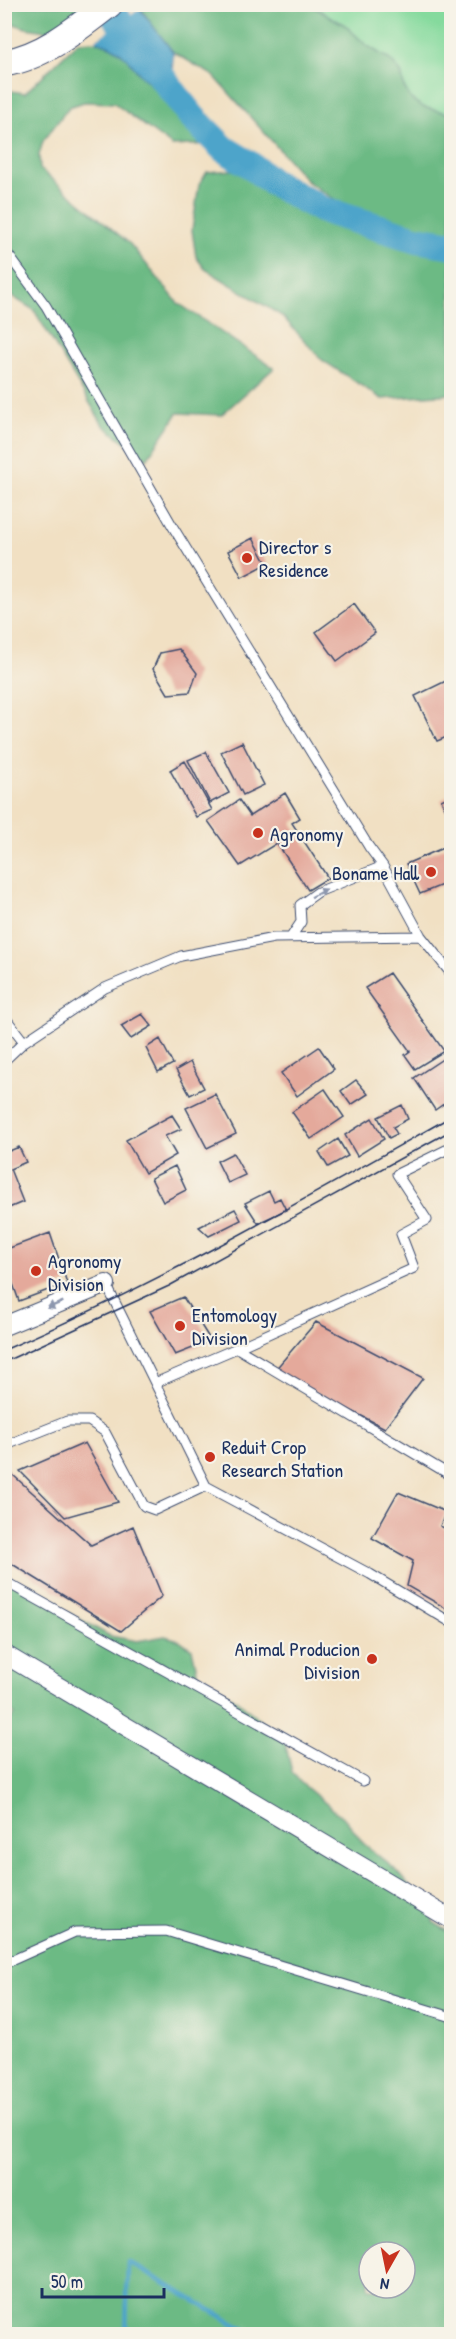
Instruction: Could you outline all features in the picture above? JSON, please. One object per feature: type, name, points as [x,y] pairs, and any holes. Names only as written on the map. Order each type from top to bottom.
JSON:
[{"type":"main road","points":[[4,63],[21,60],[68,34],[109,4]]},
{"type":"street","points":[[4,1326],[106,1284]]},
{"type":"street","points":[[4,1654],[452,1920]]},
{"type":"lane","points":[[4,249],[46,306],[173,526],[383,867],[422,936],[452,975]]},
{"type":"lane","points":[[291,938],[301,922],[300,905],[318,892],[383,867]]},
{"type":"lane","points":[[4,1061],[24,1042],[105,988],[181,956],[274,938],[422,936]]},
{"type":"lane","points":[[4,1016],[24,1042]]},
{"type":"lane","points":[[154,1383],[414,1268],[401,1234],[427,1220],[397,1174],[452,1147]]},
{"type":"lane","points":[[106,1284],[206,1486],[370,1574],[452,1623]]},
{"type":"lane","points":[[237,1348],[452,1476]]},
{"type":"lane","points":[[4,1446],[67,1421],[89,1421],[105,1432],[144,1506],[155,1510],[206,1486]]},
{"type":"lane","points":[[4,1581],[363,1781]]},
{"type":"lane","points":[[4,1964],[75,1932],[166,1931],[452,2017]]},
{"type":"green space","points":[[4,5],[82,5],[88,13],[57,33],[26,28],[5,21]]},
{"type":"green space","points":[[139,5],[310,5],[345,25],[366,45],[390,60],[401,72],[404,87],[411,99],[423,107],[451,114],[451,235],[417,226],[361,217],[308,182],[214,76],[173,52]]},
{"type":"green space","points":[[310,5],[451,5],[451,114],[422,107],[411,99],[404,87],[401,72],[390,60],[366,45],[345,25]]},
{"type":"green space","points":[[94,41],[109,44],[122,52],[152,86],[174,93],[210,116],[212,144],[172,146],[114,103],[84,102],[69,107],[43,141],[39,155],[40,169],[130,244],[178,303],[274,368],[221,415],[178,413],[147,459],[103,425],[34,310],[5,292],[4,90],[25,93],[78,42]]},
{"type":"green space","points":[[247,169],[313,212],[363,225],[384,234],[428,244],[451,254],[451,394],[382,399],[322,360],[282,316],[205,269],[196,257],[192,230],[199,185],[207,172]]},
{"type":"green space","points":[[5,1578],[110,1636],[137,1641],[165,1636],[179,1640],[192,1649],[198,1675],[237,1700],[285,1742],[292,1772],[300,1782],[347,1821],[363,1843],[398,1872],[434,1914],[433,1922],[451,1933],[451,2334],[5,2334],[4,1732],[14,1714],[5,1708]]},
{"type":"water","points":[[137,5],[173,52],[172,73],[177,86],[174,93],[154,86],[114,48],[94,41]]},
{"type":"water","points":[[361,217],[417,226],[451,235],[451,254],[363,225]]},
{"type":"pier","points":[[133,4],[144,6],[94,41],[91,39]]},
{"type":"building","name":"Director s Residence","points":[[253,538],[267,564],[242,577],[228,551]]},
{"type":"building","points":[[354,604],[375,633],[337,661],[316,632]]},
{"type":"building","points":[[179,649],[197,673],[190,692],[168,694],[153,669],[160,653]]},
{"type":"building","points":[[450,679],[452,735],[437,741],[415,696]]},
{"type":"building","points":[[242,742],[264,785],[243,795],[221,752]]},
{"type":"building","points":[[206,752],[229,793],[210,803],[188,760]]},
{"type":"building","points":[[185,761],[212,810],[196,817],[170,770]]},
{"type":"building","name":"Agronomy","points":[[285,793],[300,818],[292,823],[328,878],[308,890],[277,843],[240,866],[208,821],[239,800],[250,816]]},
{"type":"building","points":[[452,795],[452,821],[441,800]]},
{"type":"building","name":"Boname Hall","points":[[452,844],[452,881],[420,894],[406,864]]},
{"type":"building","points":[[389,973],[444,1051],[415,1069],[405,1055],[410,1051],[365,988]]},
{"type":"building","points":[[142,1014],[152,1026],[131,1039],[121,1026]]},
{"type":"building","points":[[160,1039],[173,1064],[158,1072],[146,1048]]},
{"type":"building","points":[[319,1047],[334,1069],[297,1096],[281,1073]]},
{"type":"building","points":[[444,1058],[452,1071],[452,1098],[435,1110],[414,1078]]},
{"type":"building","points":[[190,1062],[204,1088],[190,1095],[176,1070]]},
{"type":"building","points":[[356,1080],[368,1094],[351,1105],[341,1091]]},
{"type":"building","points":[[325,1089],[344,1117],[311,1139],[292,1112]]},
{"type":"building","points":[[215,1094],[236,1134],[207,1148],[186,1108]]},
{"type":"building","points":[[402,1105],[408,1119],[393,1127],[397,1134],[389,1138],[378,1117]]},
{"type":"building","points":[[172,1115],[181,1129],[165,1136],[176,1155],[145,1173],[126,1140]]},
{"type":"building","points":[[372,1118],[384,1139],[357,1156],[345,1135]]},
{"type":"building","points":[[338,1139],[348,1156],[328,1167],[319,1152]]},
{"type":"building","points":[[4,1145],[7,1152],[19,1147],[26,1162],[10,1169],[23,1202],[4,1210]]},
{"type":"building","points":[[233,1153],[245,1175],[228,1183],[217,1161]]},
{"type":"building","points":[[175,1166],[186,1190],[163,1202],[151,1178]]},
{"type":"building","points":[[269,1191],[274,1201],[280,1198],[286,1210],[258,1223],[245,1203]]},
{"type":"building","points":[[235,1209],[241,1220],[209,1236],[199,1227]]},
{"type":"building","name":"Agronomy Division","points":[[50,1233],[67,1283],[19,1301],[4,1258],[4,1250]]},
{"type":"building","name":"Entomology Division","points":[[183,1297],[211,1341],[175,1355],[150,1311]]},
{"type":"building","points":[[316,1322],[423,1378],[385,1428],[274,1371]]},
{"type":"building","points":[[85,1443],[118,1502],[65,1517],[20,1471]]},
{"type":"building","points":[[4,1467],[91,1545],[133,1526],[162,1596],[121,1631],[4,1559]]},
{"type":"building","points":[[398,1492],[446,1512],[440,1526],[452,1532],[452,1612],[407,1586],[413,1561],[372,1538]]},
{"type":"waterway","points":[[106,4],[193,118],[224,149],[249,164],[272,182],[323,210],[416,239],[452,245]]},
{"type":"waterway","points":[[126,2334],[128,2262],[252,2334]]},
{"type":"tram line","points":[[4,1350],[176,1268],[287,1209],[452,1116]]},
{"type":"tram line","points":[[4,1362],[169,1286],[452,1130]]},
{"type":"place","name":"Director s Residence","points":[[247,558]]},
{"type":"place","name":"Agronomy","points":[[258,833]]},
{"type":"place","name":"Boname Hall","points":[[431,872]]},
{"type":"place","name":"Agronomy Division","points":[[36,1271]]},
{"type":"place","name":"Entomology Division","points":[[180,1326]]},
{"type":"place","name":"Reduit Crop Research Station","points":[[210,1457]]},
{"type":"place","name":"Animal Producion Division","points":[[372,1659]]}]
